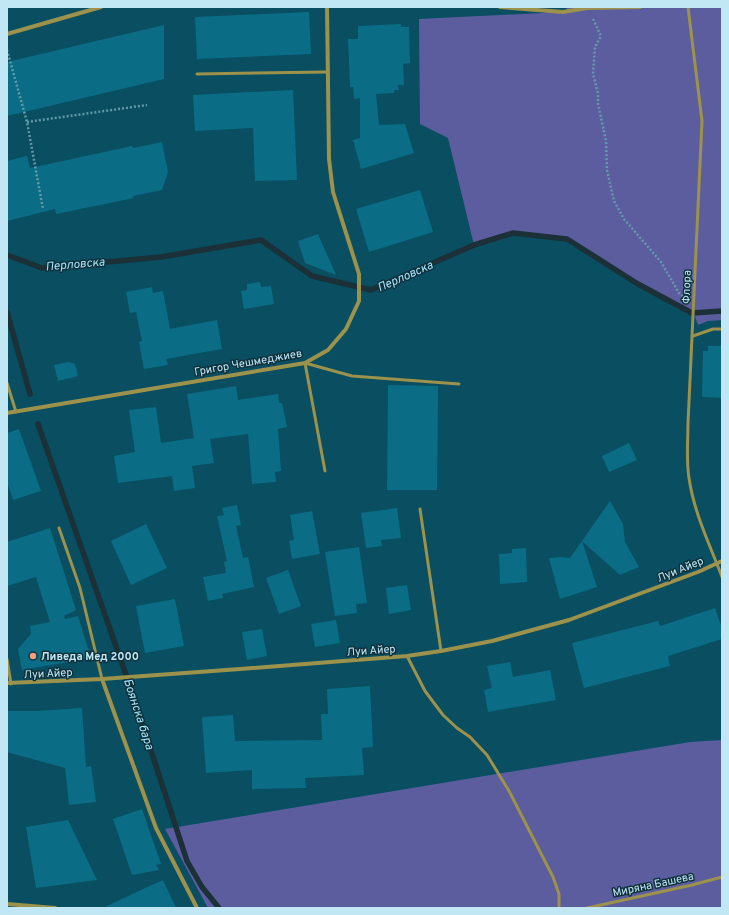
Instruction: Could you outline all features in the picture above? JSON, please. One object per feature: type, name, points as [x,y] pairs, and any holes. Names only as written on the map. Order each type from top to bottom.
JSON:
[{"type":"street","points":[[7,34],[101,7]]},
{"type":"street","name":"Григор Чешмеджиев","points":[[7,413],[305,363],[328,350],[346,329],[359,301],[359,274],[333,192],[329,159],[327,7]]},
{"type":"street","points":[[500,7],[562,12],[587,8],[640,7]]},
{"type":"street","name":"Луи Айер","points":[[9,684],[119,678],[407,656],[442,651],[492,641],[569,620],[698,572],[722,561]]},
{"type":"street","points":[[102,679],[156,828],[197,908]]},
{"type":"street","points":[[7,904],[55,908]]},
{"type":"lane","name":"Флора","points":[[688,7],[702,121],[688,423],[688,463],[689,478],[694,500],[701,524],[717,563]]},
{"type":"lane","points":[[197,74],[327,72]]},
{"type":"lane","points":[[693,336],[713,329],[722,329]]},
{"type":"lane","points":[[324,471],[305,363],[352,376],[459,384]]},
{"type":"lane","points":[[7,383],[16,412]]},
{"type":"lane","points":[[420,509],[442,651]]},
{"type":"lane","points":[[59,528],[80,588],[102,679]]},
{"type":"lane","points":[[717,563],[722,577]]},
{"type":"lane","points":[[407,656],[425,691],[443,715],[457,728],[470,737],[487,755],[509,791],[553,877],[559,894],[559,908]]},
{"type":"lane","points":[[7,659],[9,684]]},
{"type":"lane","name":"Миряна Башева","points":[[587,908],[722,877]]},
{"type":"path","points":[[587,8],[602,36],[594,47],[593,74],[598,93],[598,104],[606,141],[607,170],[614,201],[624,219],[661,262],[679,293],[694,306]]},
{"type":"path","points":[[7,50],[27,122],[43,209]]},
{"type":"path","points":[[27,122],[147,105]]},
{"type":"shaded area","points":[[569,7],[722,7],[722,311],[692,313],[638,284],[567,239],[513,233],[474,245],[448,138],[420,124],[419,19],[562,12]]},
{"type":"shaded area","points":[[722,312],[722,320],[708,321],[698,325],[694,314]]},
{"type":"shaded area","points":[[722,740],[722,908],[208,908],[165,829],[690,742]]},
{"type":"building","points":[[309,12],[311,54],[197,59],[195,17]]},
{"type":"building","points":[[401,24],[401,27],[409,27],[410,63],[403,64],[404,85],[398,85],[399,90],[394,90],[394,93],[376,94],[379,125],[405,124],[414,153],[361,169],[353,140],[360,138],[360,98],[354,99],[353,87],[350,87],[348,39],[358,39],[358,26]]},
{"type":"building","points":[[164,25],[164,79],[7,116],[7,62]]},
{"type":"building","points":[[293,90],[297,180],[255,181],[253,128],[195,131],[193,95]]},
{"type":"building","points":[[162,142],[168,172],[162,190],[133,196],[134,198],[56,214],[55,209],[7,221],[7,161],[27,156],[30,168],[132,146],[133,148]]},
{"type":"building","points":[[420,190],[433,232],[369,252],[356,209]]},
{"type":"building","points":[[318,234],[336,275],[305,263],[298,241]]},
{"type":"building","points":[[260,282],[261,287],[271,286],[274,304],[244,309],[241,291],[247,290],[247,284]]},
{"type":"building","points":[[152,287],[153,293],[163,291],[170,329],[217,320],[222,349],[166,359],[168,365],[144,369],[139,342],[142,341],[136,312],[130,313],[126,292]]},
{"type":"building","points":[[708,346],[722,346],[722,398],[702,397],[703,351],[708,351]]},
{"type":"building","points":[[68,362],[75,364],[78,376],[58,381],[54,365]]},
{"type":"building","points":[[388,385],[438,386],[437,490],[387,490]]},
{"type":"building","points":[[236,386],[238,400],[278,394],[279,403],[282,403],[287,427],[278,429],[281,471],[275,472],[276,482],[252,484],[248,434],[210,439],[214,463],[192,466],[195,488],[174,491],[172,476],[118,483],[114,456],[135,452],[129,410],[156,407],[161,443],[194,438],[187,394]]},
{"type":"building","points":[[19,429],[41,491],[13,500],[7,482],[7,433]]},
{"type":"building","points":[[629,443],[637,460],[609,472],[602,456]]},
{"type":"building","points":[[610,501],[623,524],[625,542],[639,567],[620,575],[582,541],[597,587],[560,599],[549,558],[570,558]]},
{"type":"building","points":[[237,505],[241,525],[236,526],[243,558],[248,557],[254,587],[222,594],[223,598],[208,601],[203,577],[226,573],[224,562],[227,561],[217,516],[224,515],[222,508]]},
{"type":"building","points":[[397,508],[401,538],[381,540],[382,546],[366,548],[361,513]]},
{"type":"building","points":[[312,511],[320,554],[292,559],[289,541],[294,540],[290,515]]},
{"type":"building","points":[[146,524],[167,568],[131,585],[111,541]]},
{"type":"building","points":[[50,528],[76,610],[64,616],[65,619],[78,616],[91,658],[22,670],[18,649],[31,634],[30,626],[50,622],[36,577],[7,586],[7,542]]},
{"type":"building","points":[[359,547],[367,603],[356,604],[357,613],[335,616],[325,552]]},
{"type":"building","points":[[526,548],[527,582],[500,584],[499,554],[512,553],[512,549]]},
{"type":"building","points":[[288,570],[301,606],[279,614],[266,578]]},
{"type":"building","points":[[407,585],[411,610],[389,614],[386,588]]},
{"type":"building","points":[[175,599],[184,646],[145,653],[136,606]]},
{"type":"building","points":[[715,608],[722,628],[722,639],[668,656],[670,666],[584,688],[572,643],[658,621],[660,626]]},
{"type":"building","points":[[336,620],[340,643],[315,647],[311,624]]},
{"type":"building","points":[[262,629],[267,656],[247,660],[242,632]]},
{"type":"building","points":[[510,662],[513,677],[550,670],[556,700],[488,712],[484,690],[492,688],[487,666]]},
{"type":"building","points":[[370,686],[373,747],[362,748],[364,775],[305,778],[306,788],[252,789],[252,770],[206,773],[202,717],[233,715],[235,741],[322,740],[321,714],[328,714],[327,689]]},
{"type":"building","points":[[82,708],[86,767],[91,766],[96,802],[69,805],[65,768],[7,752],[7,711]]},
{"type":"building","points":[[142,809],[161,864],[156,865],[159,870],[132,875],[113,819]]},
{"type":"building","points":[[68,820],[97,880],[36,888],[26,827]]},
{"type":"building","points":[[163,880],[176,908],[103,908],[143,889]]},
{"type":"waterway","name":"Перловска","points":[[7,255],[42,268],[161,257],[261,240],[312,276],[371,290],[474,245],[513,233],[567,239],[638,284],[692,313],[722,311]]},
{"type":"waterway","name":"Боянска бара","points":[[7,312],[30,394]]},
{"type":"waterway","name":"Боянска бара","points":[[38,424],[131,689],[187,861],[202,887],[219,908]]},
{"type":"place","name":"Ливеда Мед 2000","points":[[33,656]]}]
